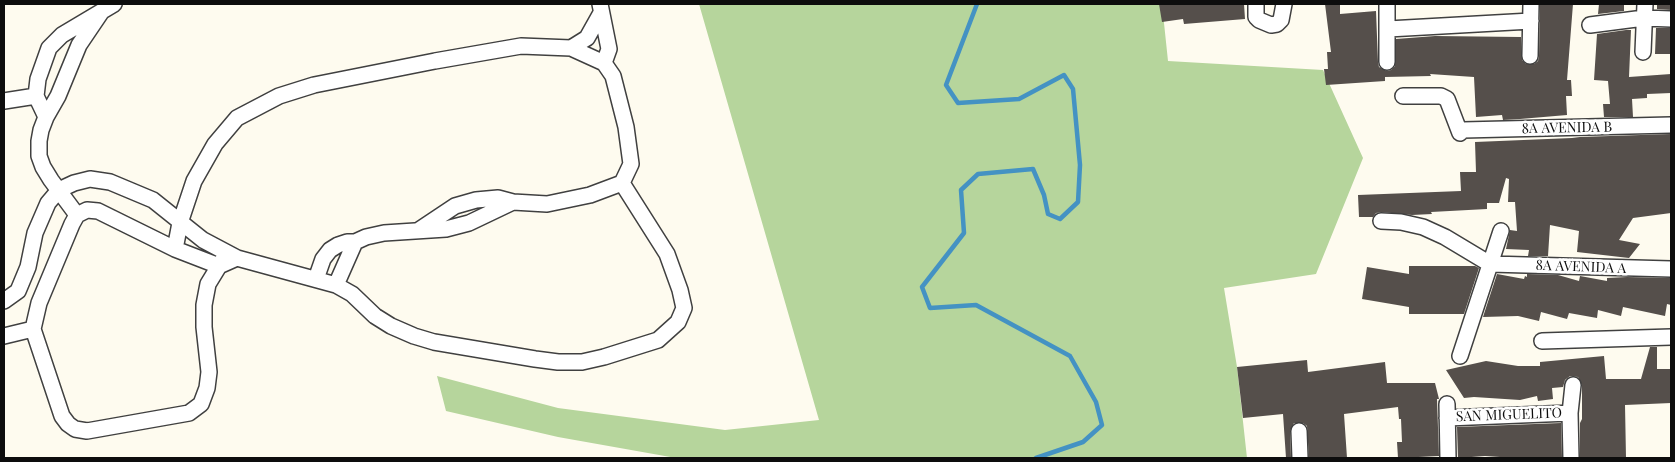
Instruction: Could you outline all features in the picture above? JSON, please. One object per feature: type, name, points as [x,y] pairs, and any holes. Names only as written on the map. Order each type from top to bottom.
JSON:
[{"type":"street","points":[[1256,4],[1256,16],[1259,20],[1271,25],[1277,24],[1281,20],[1284,4]]},
{"type":"street","points":[[1387,4],[1387,62]]},
{"type":"street","points":[[1530,56],[1531,4]]},
{"type":"street","points":[[46,118],[36,96],[38,78],[49,48],[62,35],[110,6]]},
{"type":"street","points":[[78,215],[43,167],[39,156],[38,141],[40,130],[58,96],[79,44],[110,6]]},
{"type":"street","points":[[571,48],[587,38],[600,9]]},
{"type":"street","points":[[600,9],[609,49],[604,64]]},
{"type":"street","points":[[1643,52],[1644,11]]},
{"type":"street","points":[[1590,25],[1644,11],[1671,19]]},
{"type":"street","points":[[1388,29],[1531,21]]},
{"type":"street","points":[[175,249],[180,222],[194,181],[215,144],[237,118],[279,96],[314,85],[522,46],[571,48],[604,64],[612,76],[626,127],[631,164],[622,183],[569,201],[548,204],[513,202],[498,198],[476,200],[454,206],[419,230],[384,233],[338,245],[330,250],[323,259],[316,279]]},
{"type":"street","points":[[4,101],[36,96]]},
{"type":"street","name":"8A AVENIDA B","points":[[1403,96],[1441,96],[1447,99],[1460,133],[1463,130],[1671,125]]},
{"type":"street","points":[[4,301],[18,291],[28,267],[35,233],[48,203],[58,190],[90,179],[110,182],[153,200],[228,259]]},
{"type":"street","points":[[228,259],[208,284],[204,305],[204,327],[209,372],[208,388],[201,404],[189,413],[87,431],[75,429],[62,416],[33,330],[39,303],[72,224],[78,215],[87,210],[98,211],[175,249],[228,259],[336,285],[352,294],[375,316],[391,326],[434,342],[542,360],[582,362],[658,340],[678,322],[684,308],[680,290],[667,254],[622,183]]},
{"type":"street","points":[[1381,221],[1401,222],[1423,227],[1445,237],[1490,264]]},
{"type":"street","points":[[1460,356],[1501,231]]},
{"type":"street","points":[[336,285],[355,242]]},
{"type":"street","name":"8A AVENIDA A","points":[[1490,264],[1671,269]]},
{"type":"street","points":[[4,336],[33,330]]},
{"type":"street","points":[[1542,341],[1671,337]]},
{"type":"street","name":"SAN MIGUELITO","points":[[1572,458],[1570,413],[1573,385]]},
{"type":"street","name":"SAN MIGUELITO","points":[[1448,458],[1447,411],[1570,413]]},
{"type":"street","points":[[1299,431],[1300,458]]},
{"type":"green space","points":[[699,4],[1162,4],[1168,61],[1323,70],[1363,158],[1316,274],[1224,288],[1237,367],[1247,458],[676,458],[558,437],[446,411],[437,376],[558,408],[725,430],[819,420]]},
{"type":"building","points":[[1159,4],[1244,4],[1245,19],[1184,24],[1183,19],[1162,22]]},
{"type":"building","points":[[1325,4],[1340,4],[1340,14],[1376,11],[1378,62],[1379,67],[1387,71],[1395,66],[1396,39],[1435,36],[1521,37],[1522,60],[1526,64],[1534,64],[1538,61],[1539,56],[1540,4],[1573,4],[1567,80],[1571,80],[1572,96],[1566,96],[1567,115],[1503,120],[1502,115],[1476,117],[1474,77],[1430,74],[1431,76],[1385,77],[1385,81],[1326,85],[1324,69],[1328,69],[1327,52],[1331,52]]},
{"type":"building","points":[[1599,4],[1624,4],[1624,11],[1598,14]]},
{"type":"building","points":[[1657,4],[1671,4],[1671,10],[1657,9]]},
{"type":"building","points":[[1656,28],[1671,28],[1671,54],[1655,54]]},
{"type":"building","points":[[1631,30],[1629,77],[1671,74],[1671,93],[1647,94],[1647,98],[1632,99],[1633,117],[1604,117],[1603,104],[1610,104],[1608,81],[1594,80],[1597,34]]},
{"type":"building","points":[[1671,134],[1671,213],[1633,218],[1619,240],[1640,244],[1629,258],[1577,252],[1579,231],[1550,225],[1548,256],[1528,256],[1529,250],[1506,249],[1510,230],[1517,231],[1515,202],[1508,202],[1509,179],[1506,178],[1499,203],[1487,203],[1487,209],[1412,215],[1381,212],[1376,213],[1373,217],[1359,217],[1358,195],[1461,191],[1460,172],[1476,172],[1475,142]]},
{"type":"building","points":[[1409,266],[1475,266],[1479,268],[1464,314],[1409,314],[1409,307],[1362,299],[1367,267],[1409,274]]},
{"type":"building","points":[[1497,274],[1524,279],[1525,276],[1527,277],[1527,274],[1558,275],[1579,281],[1580,276],[1607,281],[1607,278],[1627,277],[1671,278],[1671,305],[1667,304],[1665,316],[1623,307],[1621,316],[1598,310],[1597,318],[1569,313],[1567,319],[1541,312],[1539,321],[1518,316],[1483,317]]},
{"type":"building","points":[[1650,347],[1657,347],[1657,369],[1671,369],[1671,403],[1625,405],[1626,458],[1580,458],[1582,386],[1578,377],[1570,376],[1565,380],[1563,387],[1552,388],[1553,399],[1538,401],[1537,396],[1520,400],[1464,398],[1446,370],[1486,361],[1518,366],[1540,366],[1540,362],[1604,356],[1606,379],[1641,379]]},
{"type":"building","points":[[1307,360],[1308,372],[1385,362],[1387,383],[1435,383],[1439,399],[1437,399],[1439,456],[1398,458],[1397,442],[1402,442],[1401,419],[1399,419],[1398,407],[1344,414],[1347,458],[1309,458],[1307,426],[1303,423],[1294,423],[1290,431],[1291,458],[1286,458],[1283,414],[1243,418],[1237,367]]},
{"type":"building","points":[[1561,423],[1562,458],[1485,456],[1458,458],[1457,427]]},
{"type":"waterway","points":[[977,4],[946,85],[958,103],[1019,99],[1064,75],[1073,89],[1080,165],[1078,202],[1060,219],[1048,214],[1044,195],[1033,169],[978,174],[961,190],[964,233],[922,287],[930,308],[976,305],[1070,356],[1096,402],[1102,425],[1083,442],[1036,458]]}]
